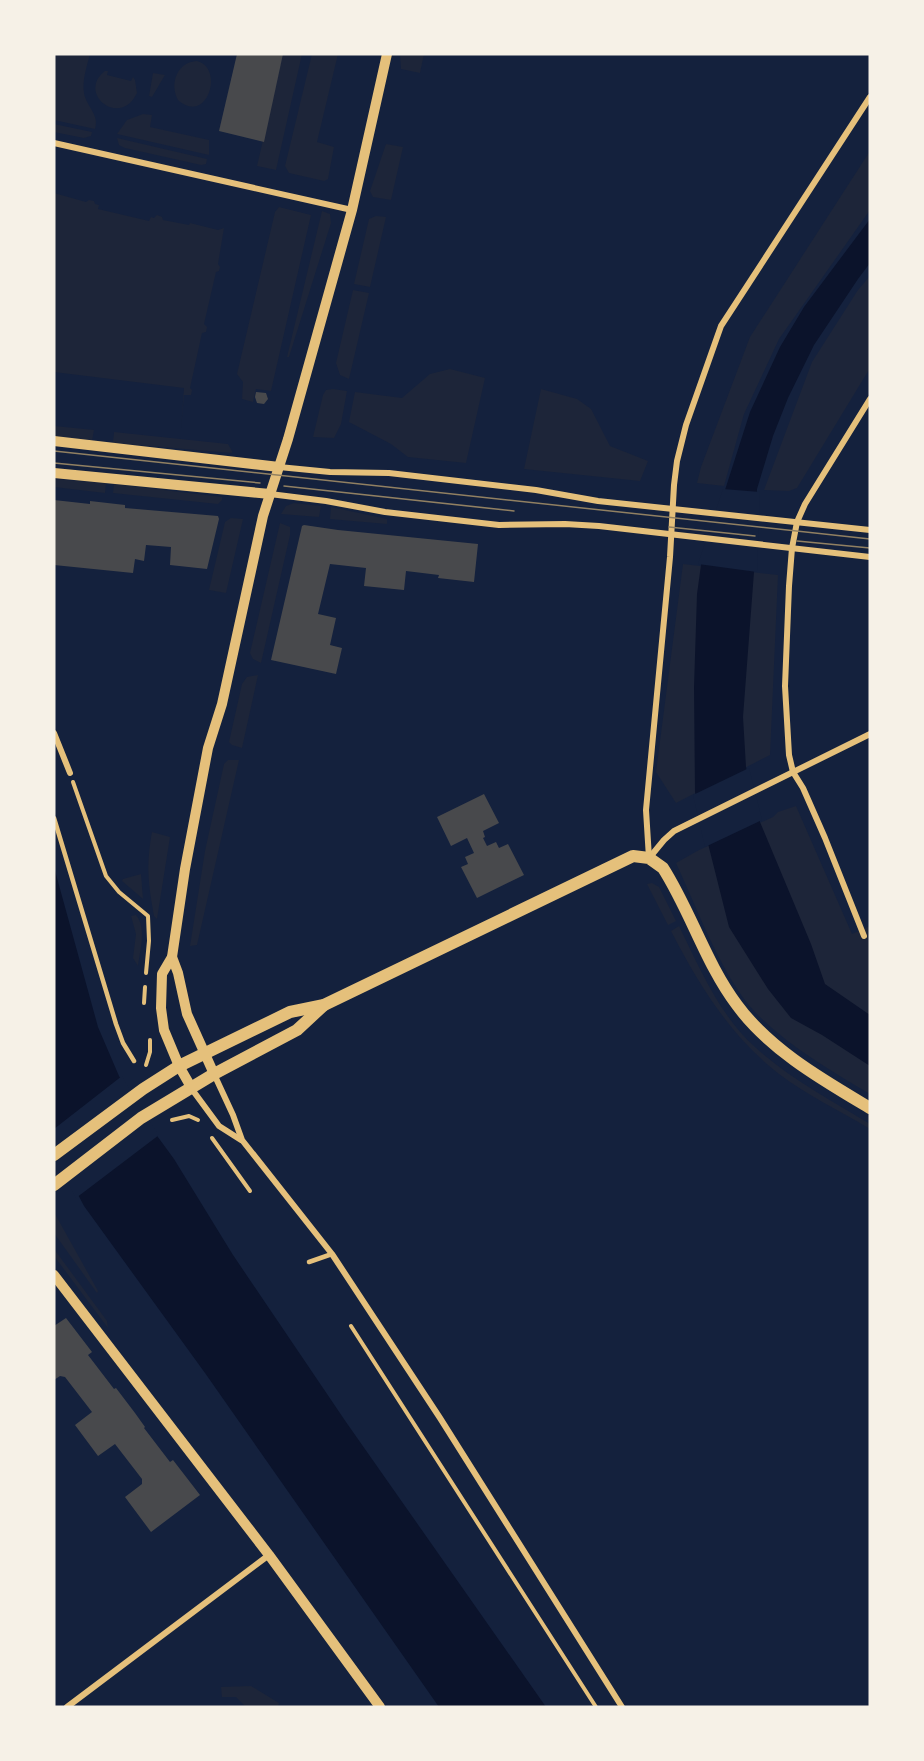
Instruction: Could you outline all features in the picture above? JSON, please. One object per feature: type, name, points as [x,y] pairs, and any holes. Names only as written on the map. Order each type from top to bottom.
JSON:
[{"type":"main road","points":[[54,1155],[164,1075],[204,1053],[290,1012],[324,1005],[633,856],[649,858],[663,868],[737,1005],[764,1035],[816,1074],[870,1108]]},
{"type":"main road","points":[[54,1185],[141,1118],[214,1074],[297,1030],[324,1005]]},
{"type":"street","points":[[242,1140],[219,1126],[179,1066],[169,1044],[161,1008],[162,974],[172,957],[185,869],[208,748],[222,704],[255,549],[352,210],[387,54]]},
{"type":"street","points":[[649,858],[646,810],[672,508],[677,461],[686,425],[721,326],[870,97]]},
{"type":"street","points":[[54,142],[352,210]]},
{"type":"street","points":[[864,936],[816,818],[793,772],[787,741],[785,686],[792,548],[798,522],[805,504],[870,399]]},
{"type":"street","points":[[54,441],[330,472],[389,473],[536,490],[598,501],[870,530]]},
{"type":"street","points":[[54,473],[270,494],[327,501],[385,512],[500,525],[566,524],[870,557]]},
{"type":"street","points":[[54,733],[70,773]]},
{"type":"street","points":[[649,858],[674,831],[870,734]]},
{"type":"street","points":[[172,957],[187,1014],[242,1140],[332,1254],[440,1418],[622,1707]]},
{"type":"street","points":[[54,1275],[269,1555],[380,1707]]},
{"type":"street","points":[[67,1707],[269,1555]]},
{"type":"lane","points":[[54,818],[116,1024],[123,1043],[134,1061]]},
{"type":"lane","points":[[309,1262],[332,1254]]},
{"type":"path","points":[[70,773],[106,876],[119,892],[147,916]]},
{"type":"path","points":[[167,1122],[189,1116],[202,1125]]},
{"type":"path","points":[[206,1130],[250,1191]]},
{"type":"path","points":[[351,1326],[596,1707]]},
{"type":"shaded area","points":[[54,54],[90,54],[84,88],[85,98],[96,119],[95,129],[54,120]]},
{"type":"shaded area","points":[[283,54],[302,54],[276,170],[257,166]]},
{"type":"shaded area","points":[[312,54],[338,54],[317,142],[334,147],[328,179],[324,181],[289,173],[285,166]]},
{"type":"shaded area","points":[[400,54],[424,54],[420,73],[401,69]]},
{"type":"shaded area","points":[[197,61],[205,66],[210,74],[209,93],[197,106],[188,106],[178,100],[175,94],[175,81],[184,65]]},
{"type":"shaded area","points":[[105,71],[108,71],[107,75],[131,81],[133,77],[137,93],[130,103],[121,108],[112,108],[98,97],[95,89],[97,80]]},
{"type":"shaded area","points":[[153,73],[165,75],[152,97],[149,96]]},
{"type":"shaded area","points":[[143,114],[152,115],[150,127],[209,140],[209,155],[117,134],[127,120]]},
{"type":"shaded area","points":[[54,124],[92,132],[91,136],[84,138],[54,132]]},
{"type":"shaded area","points":[[117,138],[207,159],[206,164],[201,165],[125,148],[119,145]]},
{"type":"shaded area","points":[[386,144],[403,147],[391,200],[373,197],[370,191]]},
{"type":"shaded area","points":[[870,151],[870,210],[779,339],[744,414],[724,486],[697,483],[750,337]]},
{"type":"shaded area","points":[[54,193],[86,202],[94,201],[99,205],[98,209],[149,221],[151,217],[154,218],[157,215],[163,220],[189,225],[190,223],[218,230],[224,228],[218,264],[220,267],[216,272],[204,324],[207,327],[206,332],[202,333],[190,388],[191,395],[184,395],[181,428],[184,388],[54,372]]},
{"type":"shaded area","points":[[279,207],[311,215],[271,391],[256,389],[253,402],[242,399],[243,382],[237,374],[275,212]]},
{"type":"shaded area","points":[[322,211],[330,214],[331,223],[289,357],[287,357]]},
{"type":"shaded area","points":[[376,216],[386,217],[370,287],[354,284],[369,219]]},
{"type":"shaded area","points":[[870,219],[870,263],[814,345],[788,398],[773,436],[757,489],[754,572],[743,717],[746,767],[760,822],[811,944],[825,984],[870,1015],[870,1066],[791,1018],[768,989],[729,927],[695,792],[694,687],[697,594],[701,565],[750,412],[780,347],[804,307]]},
{"type":"shaded area","points":[[870,276],[870,368],[797,488],[789,491],[764,490],[812,362],[858,290]]},
{"type":"shaded area","points":[[353,290],[369,293],[349,379],[340,375],[336,363]]},
{"type":"shaded area","points":[[450,369],[485,378],[466,463],[408,457],[391,444],[349,422],[355,392],[402,398],[430,374]]},
{"type":"shaded area","points":[[541,389],[577,399],[591,409],[610,446],[648,461],[640,481],[524,469]]},
{"type":"shaded area","points":[[326,390],[347,391],[341,424],[334,438],[313,437],[323,395]]},
{"type":"shaded area","points":[[54,426],[94,430],[92,441],[54,436]]},
{"type":"shaded area","points":[[114,432],[228,444],[232,453],[113,443]]},
{"type":"shaded area","points":[[54,479],[106,483],[105,493],[54,487]]},
{"type":"shaded area","points":[[114,484],[222,497],[222,500],[218,504],[113,493]]},
{"type":"shaded area","points":[[294,503],[321,506],[319,517],[281,514],[286,506]]},
{"type":"shaded area","points":[[331,507],[387,519],[387,524],[330,519]]},
{"type":"shaded area","points":[[231,518],[243,519],[226,593],[209,590],[225,522]]},
{"type":"shaded area","points":[[280,523],[290,527],[290,535],[261,663],[253,659],[250,653]]},
{"type":"shaded area","points":[[683,564],[778,575],[770,755],[676,803],[656,772]]},
{"type":"shaded area","points":[[258,675],[242,748],[229,742],[242,684],[247,677]]},
{"type":"shaded area","points":[[228,760],[239,760],[197,945],[190,946],[205,851],[224,764]]},
{"type":"shaded area","points":[[796,806],[852,934],[870,926],[870,1094],[795,1047],[755,1012],[721,961],[676,863],[699,850],[773,817],[778,812]]},
{"type":"shaded area","points":[[152,832],[170,837],[157,919],[154,916],[150,894],[149,854]]},
{"type":"shaded area","points":[[54,867],[98,1027],[119,1076],[136,1107],[174,1159],[233,1255],[346,1422],[546,1707],[439,1707],[205,1373],[84,1206],[54,1149]]},
{"type":"shaded area","points":[[141,874],[143,899],[122,881]]},
{"type":"shaded area","points":[[652,883],[659,887],[676,921],[668,925],[647,884]]},
{"type":"shaded area","points":[[136,915],[142,933],[138,966],[133,958],[136,934],[131,916]]},
{"type":"shaded area","points":[[679,926],[711,990],[743,1035],[782,1069],[870,1124],[870,1129],[790,1082],[745,1043],[717,1008],[693,971],[671,931]]},
{"type":"shaded area","points":[[55,1214],[98,1291],[97,1293],[54,1233]]},
{"type":"shaded area","points":[[54,1249],[107,1321],[108,1328],[54,1256]]},
{"type":"shaded area","points":[[251,1686],[279,1703],[278,1707],[246,1707],[236,1697],[222,1697],[221,1687]]},
{"type":"pier","points":[[723,489],[760,492],[757,572],[698,564]]},
{"type":"pier","points":[[749,768],[762,820],[705,847],[693,795]]},
{"type":"pier","points":[[122,1076],[159,1135],[76,1198],[54,1156],[54,1129]]},
{"type":"building","points":[[237,54],[283,54],[264,142],[219,131]]},
{"type":"building","points":[[256,392],[266,393],[268,399],[264,404],[257,403]]},
{"type":"building","points":[[54,500],[90,504],[90,501],[125,505],[125,508],[218,516],[207,569],[170,565],[171,547],[146,545],[144,561],[135,559],[133,573],[54,565]]},
{"type":"building","points":[[304,525],[478,544],[474,582],[438,578],[439,575],[406,571],[404,590],[364,586],[366,568],[330,564],[318,614],[336,618],[330,645],[342,648],[336,674],[271,660]]},
{"type":"building","points":[[484,794],[499,823],[483,831],[485,837],[483,838],[487,846],[496,842],[499,848],[508,844],[524,875],[477,898],[461,867],[468,864],[465,857],[474,853],[467,838],[451,846],[437,817]]},
{"type":"building","points":[[66,1318],[92,1352],[88,1355],[114,1389],[116,1388],[170,1462],[173,1460],[200,1495],[151,1532],[125,1497],[142,1484],[142,1479],[115,1444],[98,1456],[75,1425],[92,1412],[65,1377],[60,1376],[54,1380],[54,1326]]},
{"type":"tram line","points":[[54,451],[870,539]]},
{"type":"tram line","points":[[54,463],[260,483]]},
{"type":"tram line","points":[[284,486],[514,511]]},
{"type":"tram line","points":[[669,527],[755,536]]},
{"type":"tram line","points":[[797,541],[870,548]]}]
